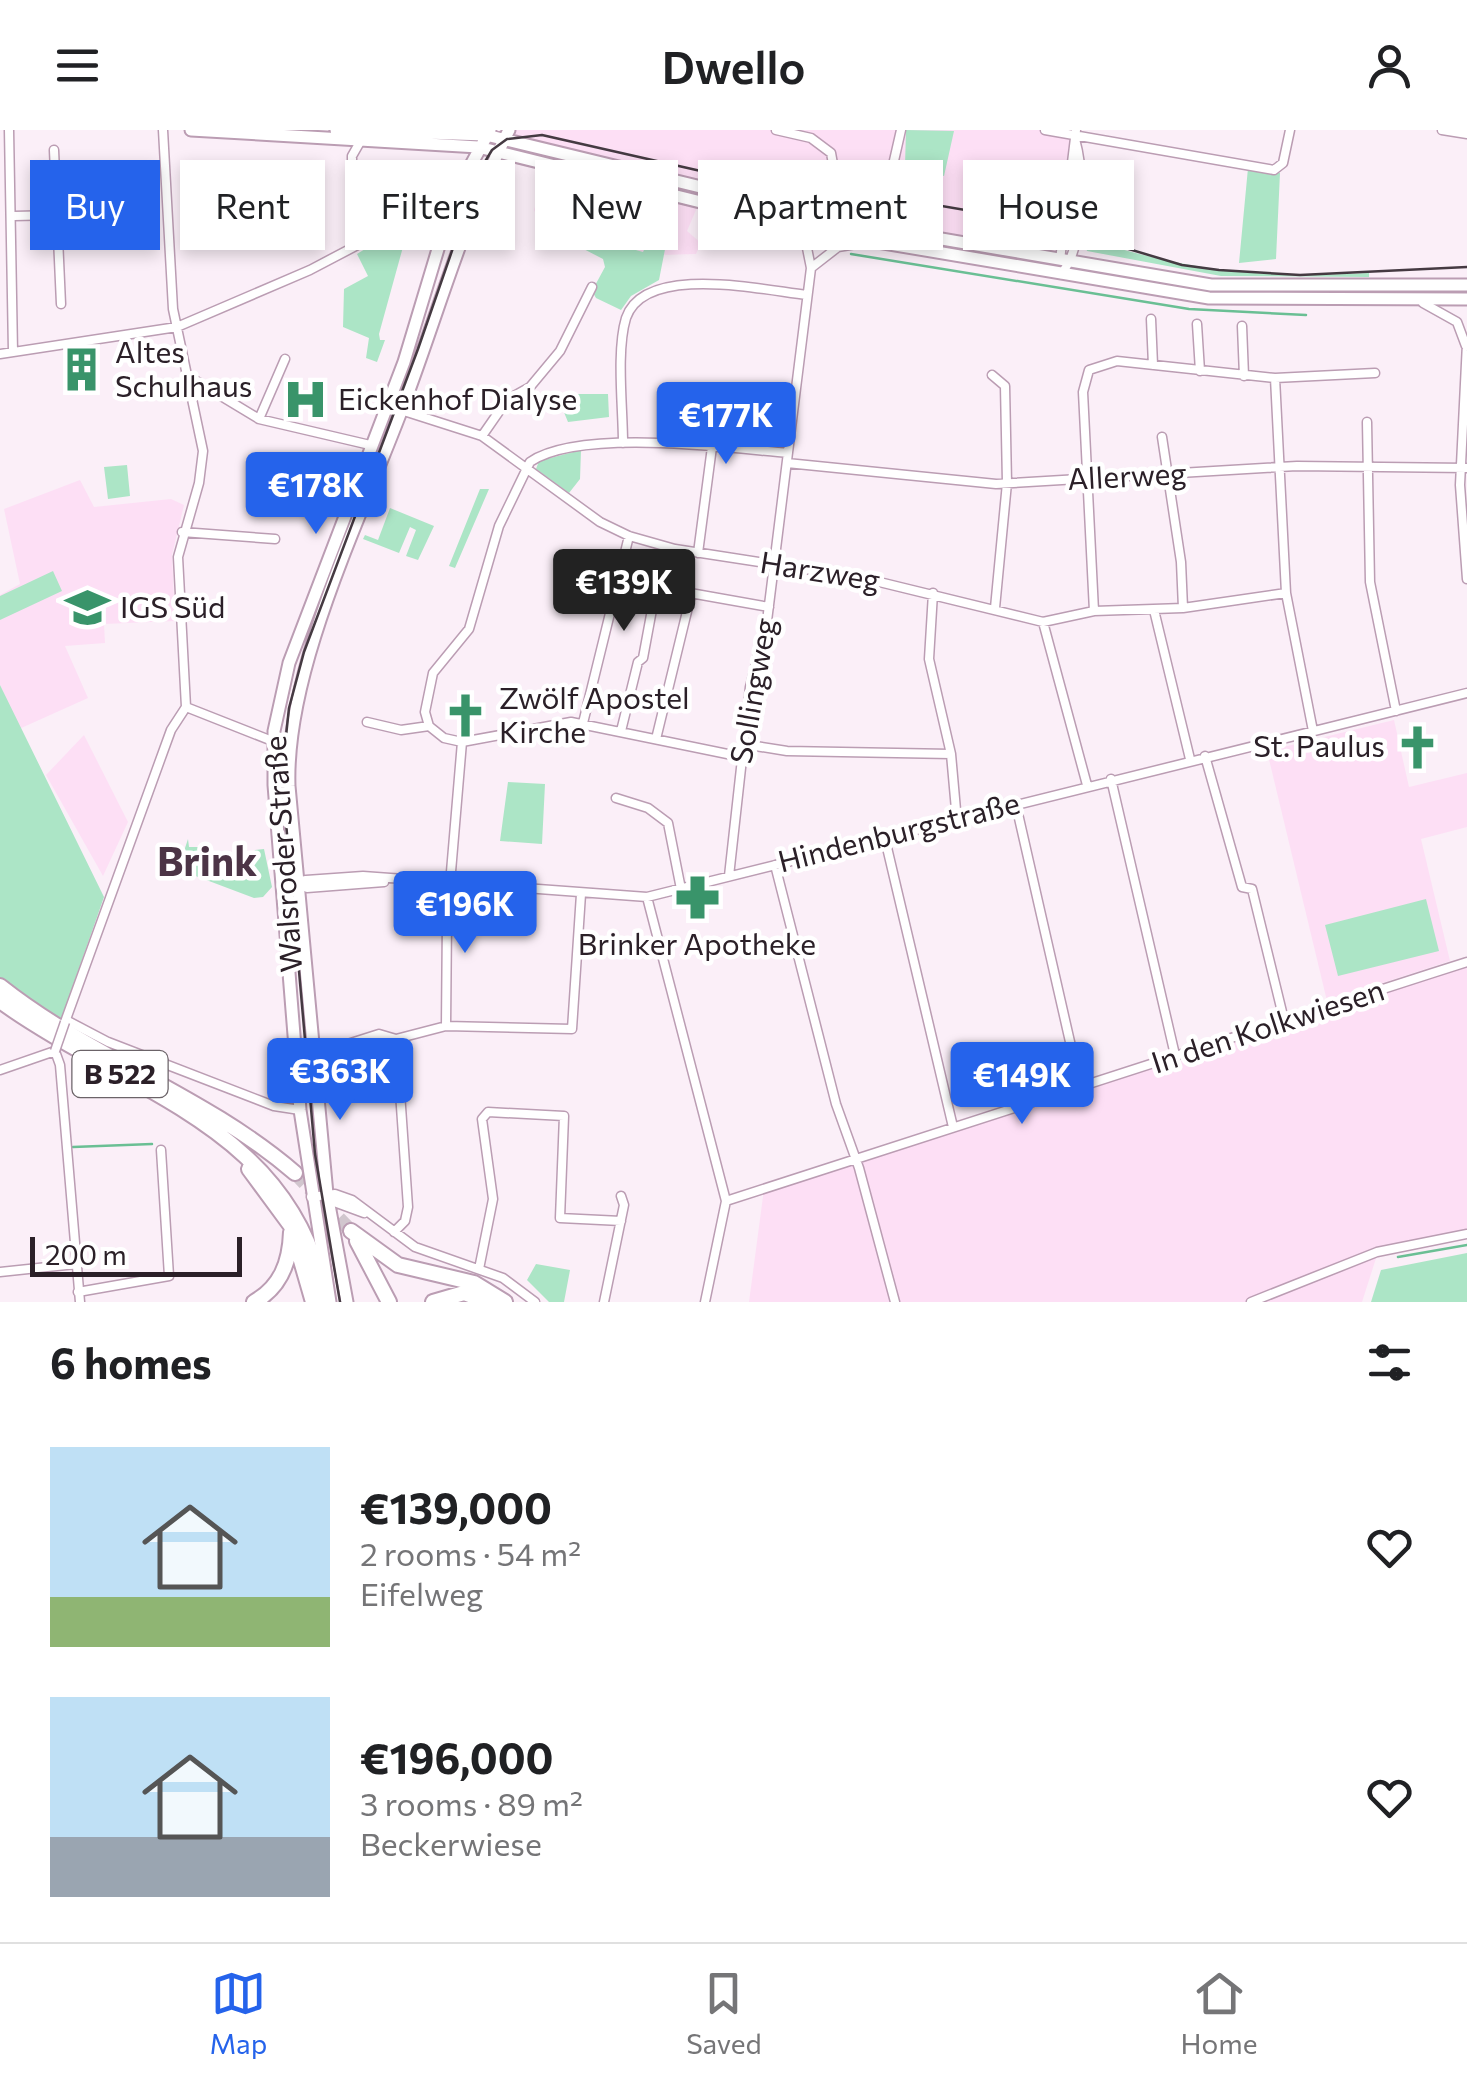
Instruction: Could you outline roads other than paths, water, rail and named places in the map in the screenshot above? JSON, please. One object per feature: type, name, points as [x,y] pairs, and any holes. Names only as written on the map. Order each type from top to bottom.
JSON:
[{"type":"highway","name":"B 522","points":[[0,986],[57,1025],[213,1113],[295,1173]]},
{"type":"highway","name":"B 522","points":[[0,1001],[208,1126],[258,1165],[282,1191],[312,1246],[328,1302]]},
{"type":"highway","points":[[208,1126],[256,1176],[291,1226],[313,1302]]},
{"type":"highway","points":[[254,1302],[272,1289],[285,1270],[291,1226]]},
{"type":"highway","points":[[389,1302],[351,1231],[398,1265],[474,1284],[505,1302]]},
{"type":"highway","points":[[433,1302],[464,1293],[489,1302]]},
{"type":"main road","points":[[191,130],[478,148],[698,201]]},
{"type":"main road","points":[[336,130],[507,134],[698,189]]},
{"type":"main road","name":"Walsroder Straße","points":[[473,160],[488,132]]},
{"type":"main road","name":"Walsroder Straße","points":[[347,1302],[327,1197],[290,748],[311,650],[507,134]]},
{"type":"main road","points":[[943,243],[1234,287],[1467,285]]},
{"type":"main road","name":"Walsroder Straße","points":[[328,1302],[300,1110],[273,745],[284,682],[407,352],[436,250]]},
{"type":"main road","points":[[919,250],[1234,301],[1467,299]]},
{"type":"street","points":[[161,1150],[169,1276],[79,1297],[60,1065],[54,1051],[171,730],[186,707],[179,588],[182,532],[203,462],[177,327],[162,130]]},
{"type":"street","points":[[776,130],[811,138],[831,153],[832,160]]},
{"type":"street","points":[[894,160],[902,130]]},
{"type":"street","points":[[1045,130],[1274,170],[1284,163],[1290,130]]},
{"type":"street","points":[[1442,130],[1467,134]]},
{"type":"street","points":[[11,131],[13,352]]},
{"type":"street","points":[[1075,134],[1076,160]]},
{"type":"street","points":[[1072,160],[1075,134]]},
{"type":"street","points":[[352,160],[360,142]]},
{"type":"street","points":[[54,150],[54,160]]},
{"type":"street","points":[[14,216],[30,216]]},
{"type":"street","points":[[59,250],[61,304]]},
{"type":"street","points":[[0,354],[177,327],[310,270],[345,250]]},
{"type":"street","points":[[807,250],[811,268],[834,250]]},
{"type":"street","points":[[1065,250],[1065,261]]},
{"type":"street","points":[[1061,274],[1067,250]]},
{"type":"street","name":"Sollingweg","points":[[729,876],[743,744],[769,607],[811,268]]},
{"type":"street","points":[[623,444],[624,330],[630,311],[642,296],[682,284],[807,295]]},
{"type":"street","points":[[482,436],[506,400],[530,387],[560,351],[592,287]]},
{"type":"street","points":[[1414,300],[1446,312],[1457,322],[1467,346],[1460,519],[1467,580]]},
{"type":"street","points":[[1151,319],[1153,365]]},
{"type":"street","points":[[1197,324],[1200,371]]},
{"type":"street","points":[[1242,326],[1244,376]]},
{"type":"street","points":[[260,420],[285,359]]},
{"type":"street","points":[[1094,611],[1083,392],[1089,370],[1107,362],[1276,378],[1374,374]]},
{"type":"street","points":[[992,375],[1005,386],[1007,483],[994,608]]},
{"type":"street","points":[[188,376],[260,420],[370,445]]},
{"type":"street","points":[[1276,378],[1286,592],[1313,731]]},
{"type":"street","name":"Harzweg","points":[[385,405],[482,436],[582,510],[629,536],[698,553],[933,593],[1043,622],[1094,611],[1183,608],[1286,592]]},
{"type":"street","points":[[1367,422],[1373,606],[1396,711]]},
{"type":"street","points":[[1162,436],[1181,562],[1183,608]]},
{"type":"street","name":"Allerweg","points":[[526,468],[538,457],[578,447],[623,444],[712,446],[1007,483],[1280,467],[1464,468]]},
{"type":"street","points":[[698,553],[712,446]]},
{"type":"street","points":[[526,468],[499,526],[469,629],[433,673],[425,712],[429,726],[444,738],[462,742],[558,722],[583,724],[742,757]]},
{"type":"street","points":[[182,532],[275,539]]},
{"type":"street","points":[[583,724],[629,536]]},
{"type":"street","points":[[618,580],[769,607]]},
{"type":"street","points":[[621,731],[638,662],[643,658],[656,588]]},
{"type":"street","points":[[933,593],[929,659],[951,754],[956,821]]},
{"type":"street","points":[[656,739],[691,595]]},
{"type":"street","points":[[1154,610],[1190,760]]},
{"type":"street","points":[[1043,622],[1087,785]]},
{"type":"street","name":"Hindenburgstraße","points":[[282,886],[356,876],[647,897],[1467,693]]},
{"type":"street","points":[[186,707],[273,745],[290,748]]},
{"type":"street","points":[[367,722],[401,730],[429,726]]},
{"type":"street","points":[[446,1026],[450,884],[462,742]]},
{"type":"street","points":[[743,744],[788,751],[951,754]]},
{"type":"street","points":[[1205,756],[1242,887],[1252,889],[1284,1020]]},
{"type":"street","points":[[1111,780],[1175,1055]]},
{"type":"street","points":[[616,798],[648,808],[668,823],[681,888]]},
{"type":"street","points":[[1016,805],[1081,1090]]},
{"type":"street","points":[[885,839],[953,1127]]},
{"type":"street","points":[[775,865],[836,1104],[895,1302]]},
{"type":"street","points":[[313,1055],[379,1034],[390,1038],[446,1026],[572,1030],[581,894]]},
{"type":"street","points":[[647,897],[726,1200],[705,1302]]},
{"type":"street","name":"In den Kolkwiesen","points":[[726,1200],[1081,1090],[1175,1055],[1467,962]]},
{"type":"street","points":[[66,1021],[108,1042],[274,1106],[300,1110]]},
{"type":"street","points":[[390,1038],[398,1078],[408,1207],[405,1221],[394,1232]]},
{"type":"street","points":[[0,1070],[54,1051]]},
{"type":"street","points":[[479,1269],[493,1199],[482,1119],[488,1112],[564,1116],[560,1218],[621,1221]]},
{"type":"street","points":[[604,1302],[621,1221],[621,1196]]},
{"type":"street","points":[[312,1197],[352,1200],[439,1259],[479,1269],[513,1284],[535,1302]]},
{"type":"street","points":[[327,1197],[376,1218]]},
{"type":"street","points":[[332,1223],[344,1211],[360,1211]]},
{"type":"street","points":[[1251,1302],[1378,1252],[1467,1234]]},
{"type":"street","points":[[0,1272],[76,1264]]},
{"type":"waterway","points":[[851,254],[1189,309],[1306,315]]},
{"type":"waterway","points":[[73,1147],[152,1144]]},
{"type":"waterway","points":[[1398,1257],[1467,1245]]},
{"type":"tunnel","points":[[295,1173],[351,1231]]},
{"type":"tram line","points":[[340,1302],[315,1154],[285,811],[283,764],[289,708],[304,652],[418,349],[480,170],[492,150],[507,139],[542,135],[714,174],[848,190],[1042,223],[1182,265],[1219,270],[1300,275],[1467,267]]},
{"type":"place","name":"Altes Schulhaus","points":[[82,370]]},
{"type":"place","name":"Eickenhof Dialyse","points":[[305,400]]},
{"type":"place","name":"IGS Süd","points":[[87,608]]},
{"type":"place","name":"Zwölf Apostel Kirche","points":[[466,716]]},
{"type":"place","name":"St. Paulus","points":[[1418,747]]},
{"type":"place","name":"Brinker Apotheke","points":[[697,898]]},
{"type":"district","name":"Brink","points":[[207,862]]}]
